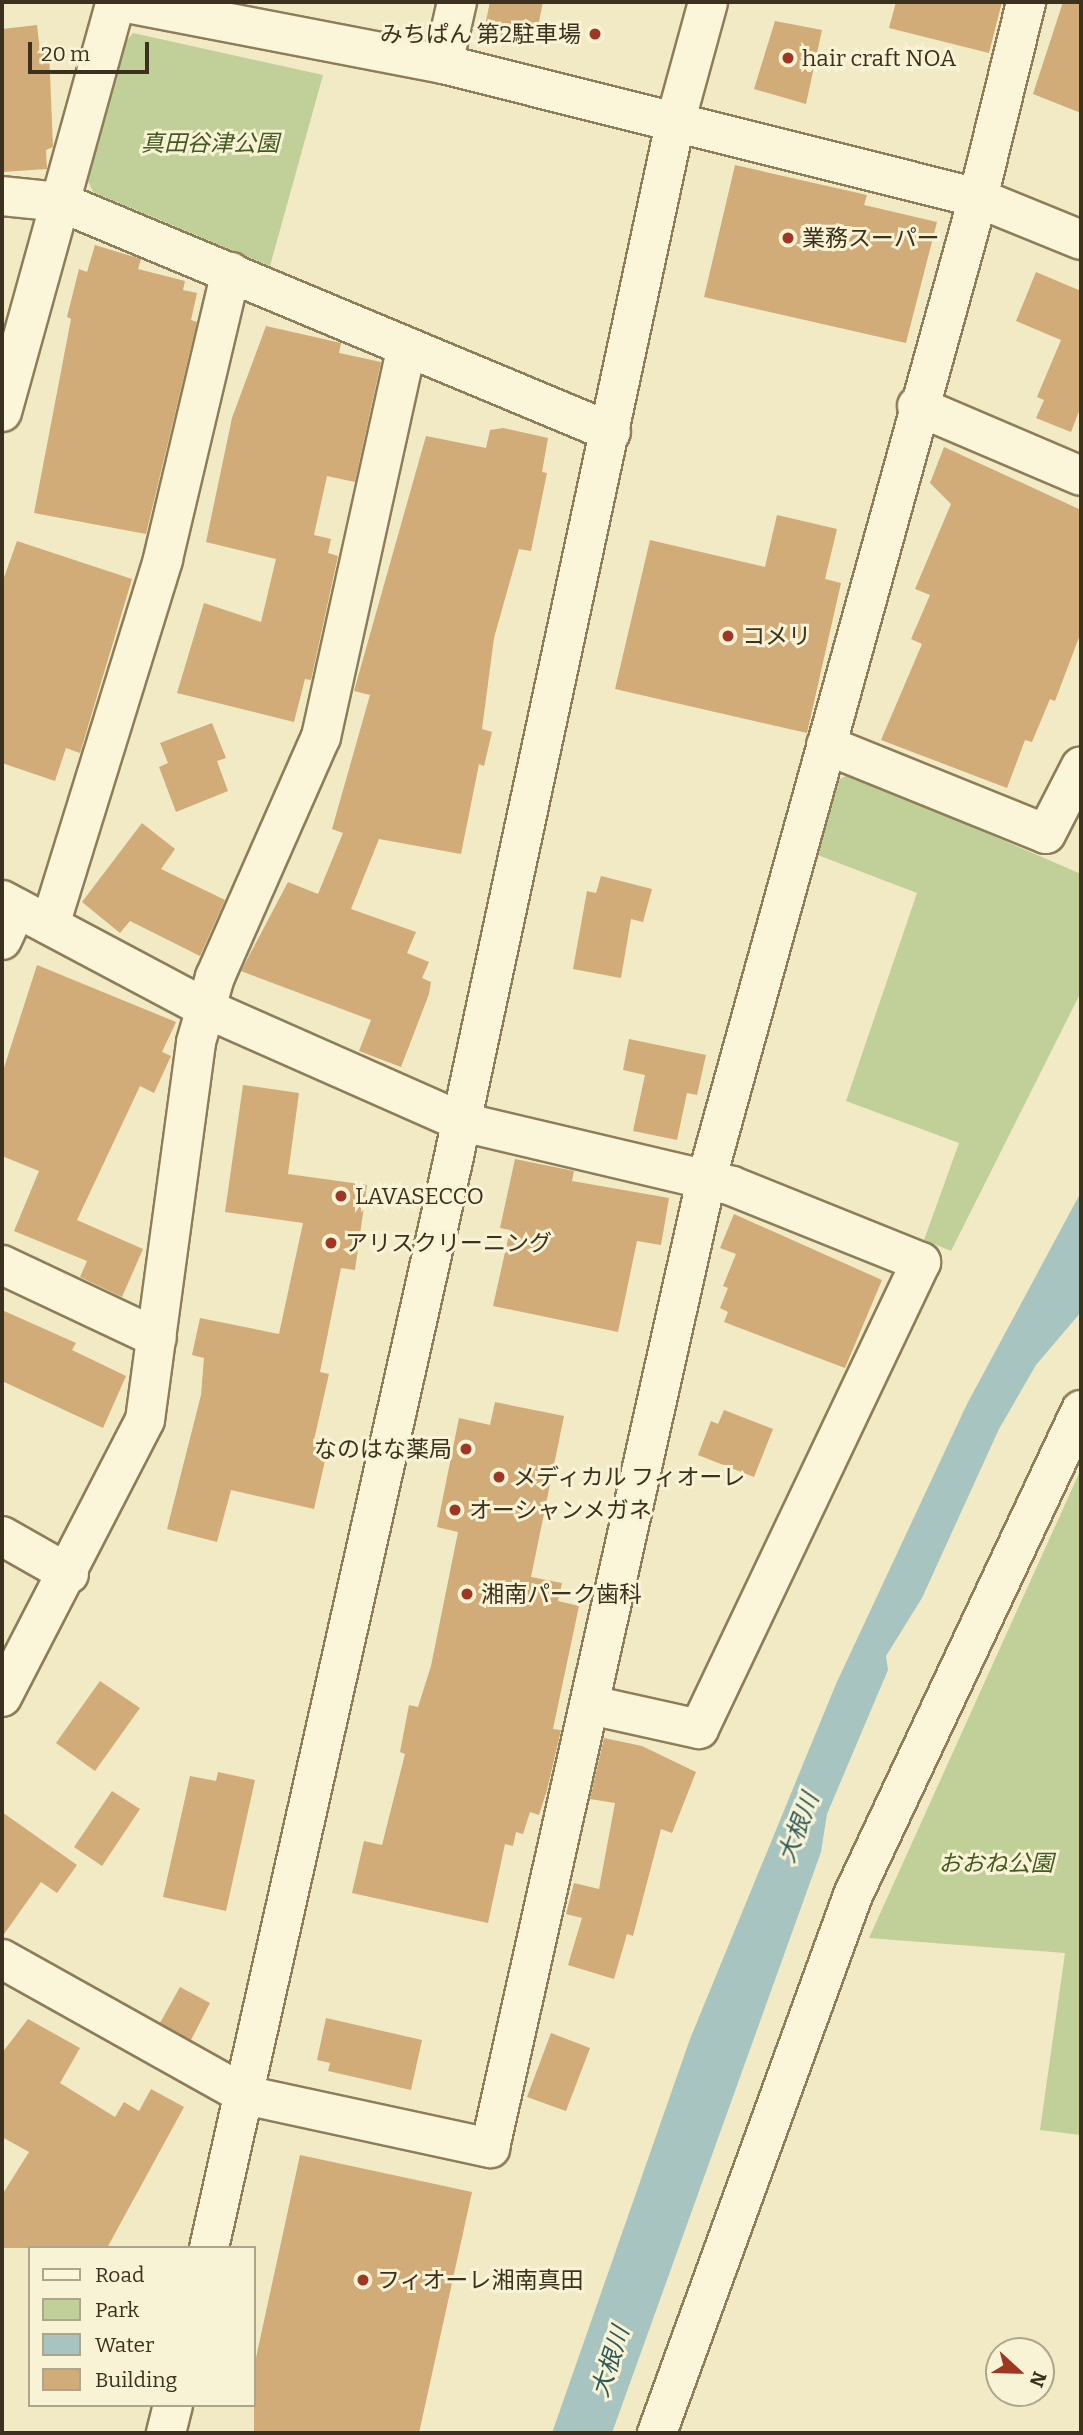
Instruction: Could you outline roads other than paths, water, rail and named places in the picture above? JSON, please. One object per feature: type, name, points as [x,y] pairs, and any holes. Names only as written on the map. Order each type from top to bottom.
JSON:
[{"type":"street","points":[[2,411],[119,2],[443,64],[978,198],[1081,240]]},
{"type":"street","points":[[443,64],[457,2]]},
{"type":"street","points":[[209,2246],[462,1122],[675,123],[708,2]]},
{"type":"street","points":[[7,1974],[245,2095],[490,2148],[706,1181],[917,406],[978,198],[1026,2]]},
{"type":"street","points":[[2,196],[60,202],[231,272],[406,349],[611,432]]},
{"type":"street","points":[[231,272],[163,559],[18,918],[208,1009],[462,1122],[706,1181],[921,1262],[699,1729],[591,1704]]},
{"type":"street","points":[[2,1697],[69,1574],[145,1420],[196,1042],[208,1009],[215,976],[321,737],[406,349]]},
{"type":"street","points":[[917,406],[1081,475]]},
{"type":"street","points":[[826,745],[1045,834],[1081,766]]},
{"type":"street","points":[[2,1265],[158,1338]]},
{"type":"street","points":[[657,2433],[853,1895],[1081,1410]]},
{"type":"street","points":[[2,1536],[69,1574]]},
{"type":"street","points":[[166,2433],[172,2407]]},
{"type":"water","name":"大根川","points":[[1081,1192],[1081,1312],[1036,1365],[999,1429],[922,1598],[886,1656],[888,1670],[827,1814],[821,1852],[612,2433],[552,2433],[690,2039],[836,1684],[967,1404]]},
{"type":"place","name":"みちぱん 第2駐車場","points":[[595,34]]},
{"type":"place","name":"hair craft NOA","points":[[788,58]]},
{"type":"place","name":"業務スーパー","points":[[788,238]]},
{"type":"place","name":"コメリ","points":[[728,636]]},
{"type":"place","name":"LAVASECCO","points":[[341,1196]]},
{"type":"place","name":"アリスクリーニング","points":[[331,1243]]},
{"type":"place","name":"なのはな薬局","points":[[466,1449]]},
{"type":"place","name":"メディカル フィオーレ","points":[[499,1477]]},
{"type":"place","name":"オーシャンメガネ","points":[[455,1510]]},
{"type":"place","name":"湘南パーク歯科","points":[[467,1594]]},
{"type":"place","name":"フィオーレ湘南真田","points":[[363,2280]]},
{"type":"park label","name":"真田谷津公園","points":[[210,143]]},
{"type":"park label","name":"おおね公園","points":[[996,1863]]}]
